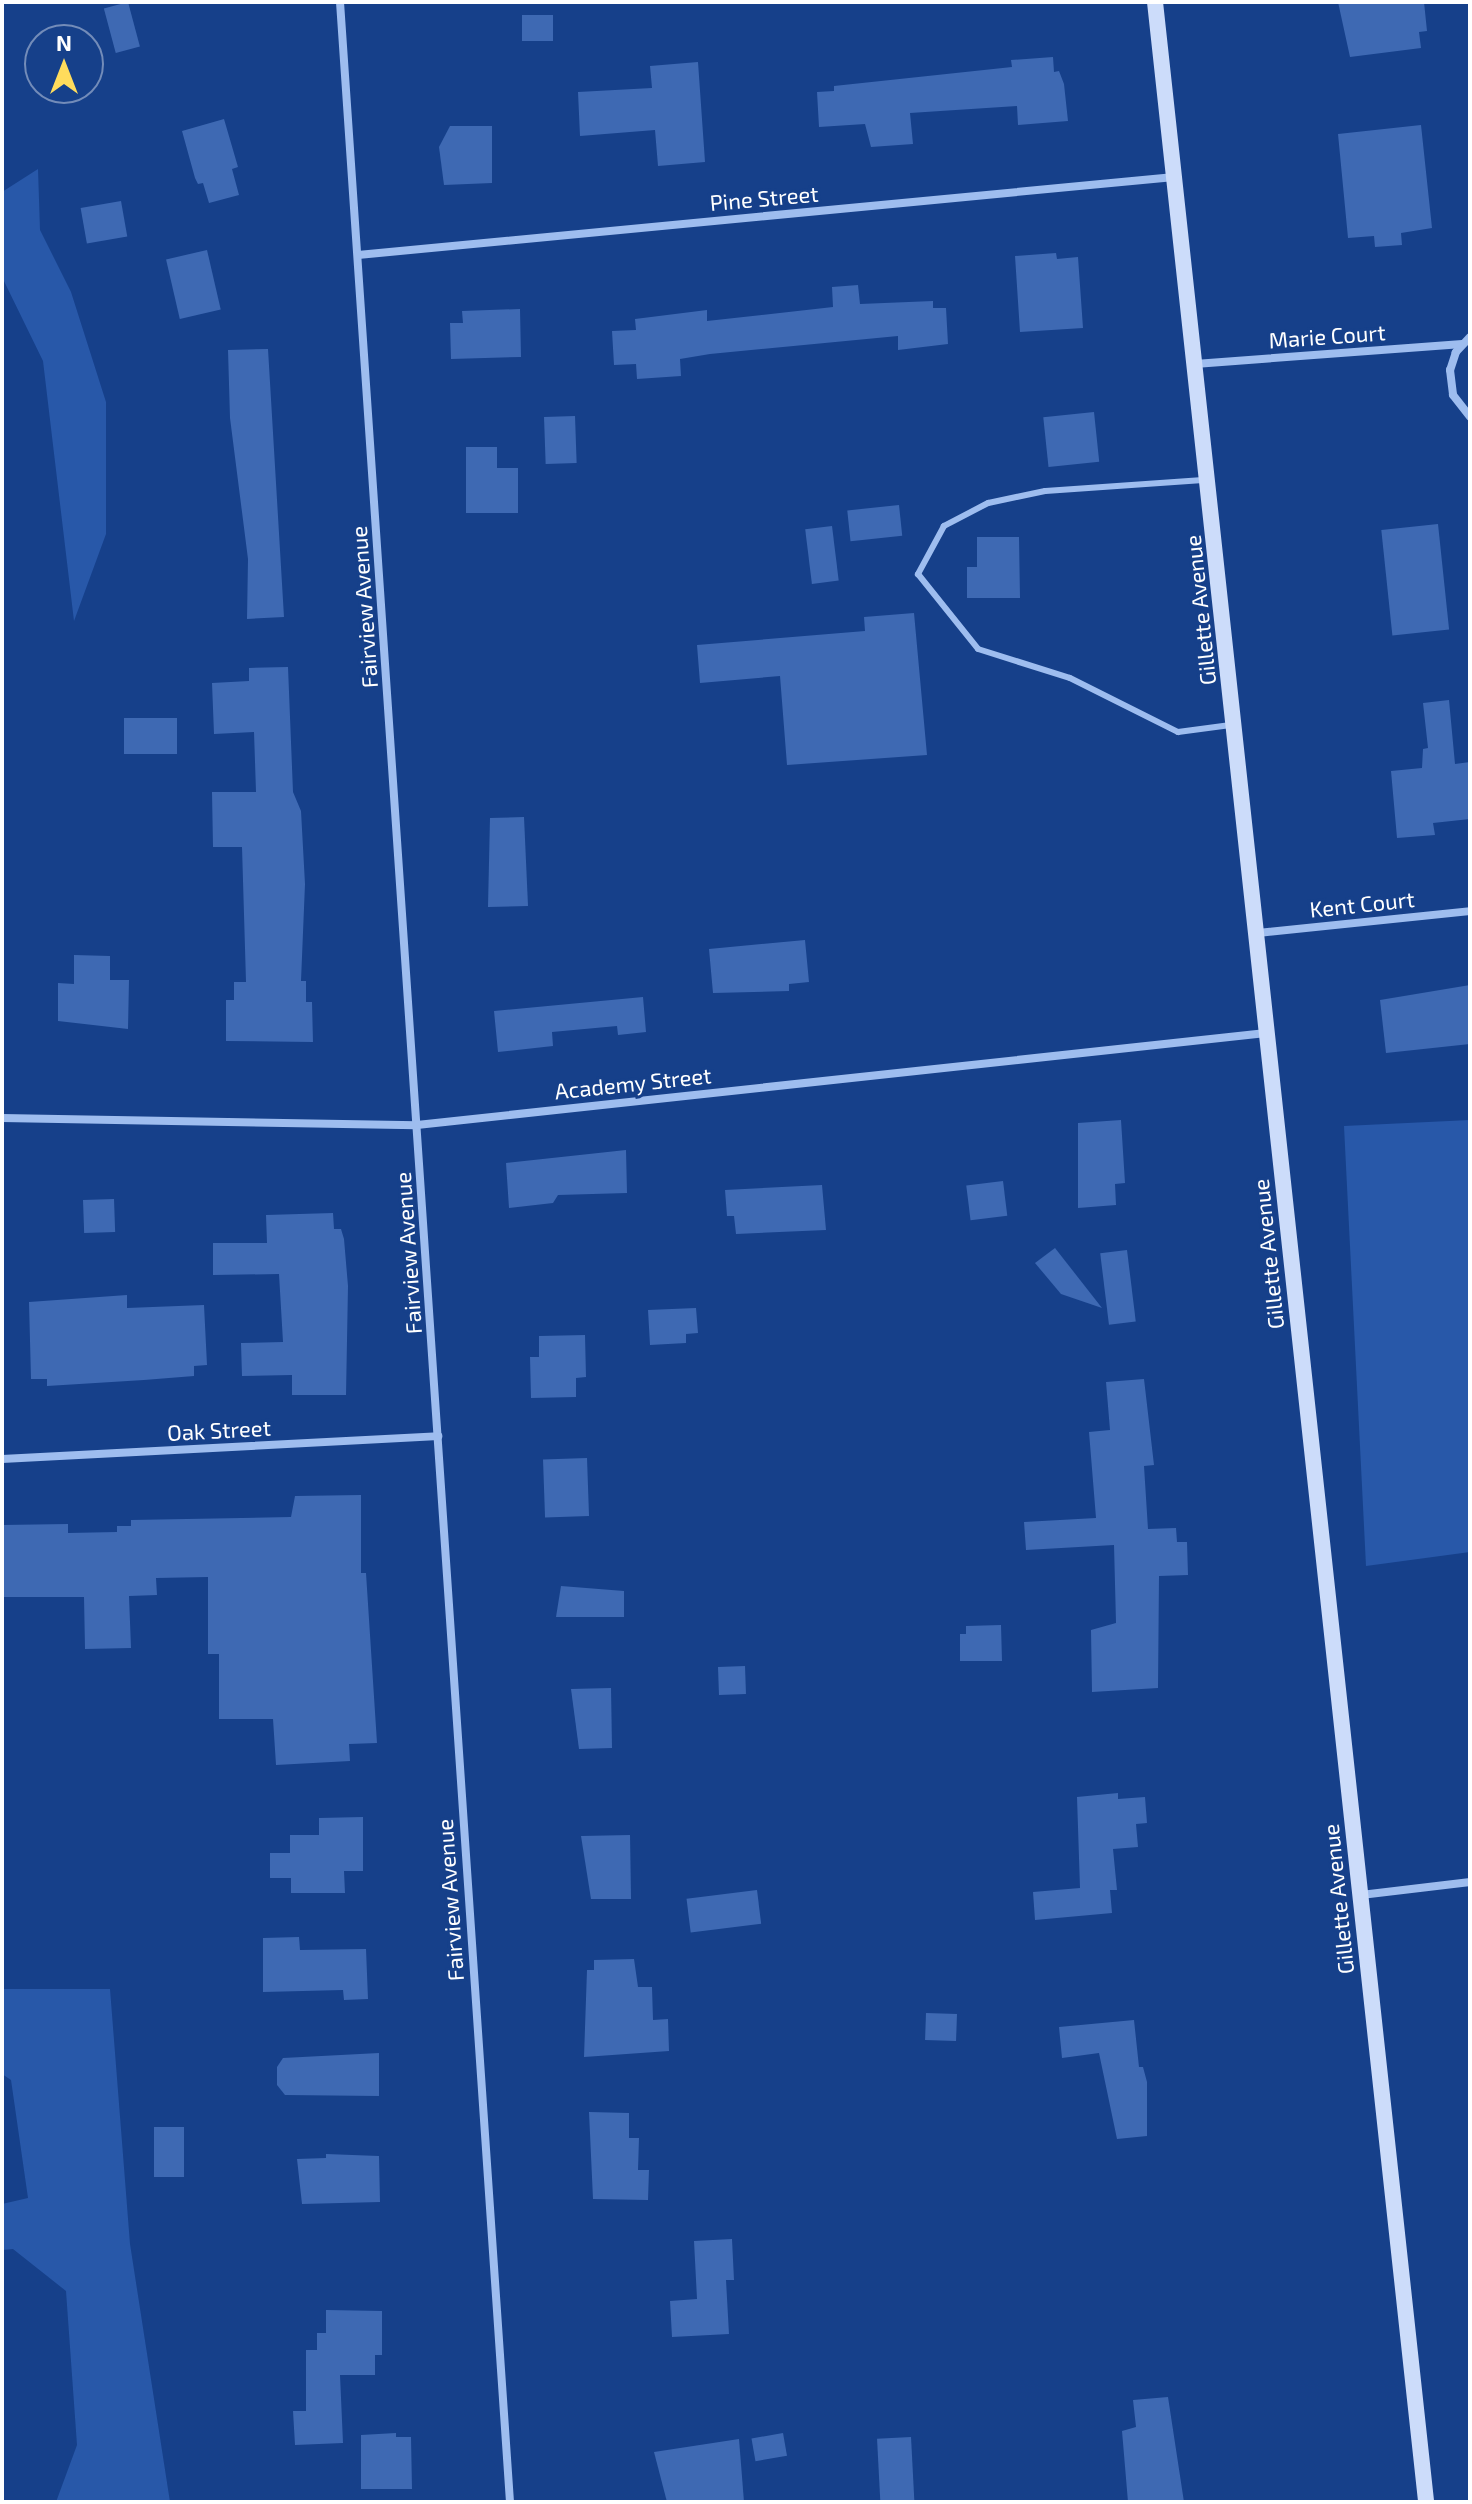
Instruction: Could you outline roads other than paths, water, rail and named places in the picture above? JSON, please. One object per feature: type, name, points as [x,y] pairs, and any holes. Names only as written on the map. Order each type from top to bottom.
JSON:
[{"type":"street","name":"Fairview Avenue","points":[[340,2],[510,2502]]},
{"type":"street","name":"Gillette Avenue","points":[[1155,2],[1426,2502]]},
{"type":"street","name":"Pine Street","points":[[358,255],[1174,177]]},
{"type":"street","points":[[1470,337],[1462,344],[1450,370],[1453,395],[1470,417]]},
{"type":"street","name":"Marie Court","points":[[1195,364],[1462,344]]},
{"type":"street","name":"Kent Court","points":[[1258,933],[1470,911]]},
{"type":"street","name":"Academy Street","points":[[2,1118],[417,1125],[1266,1033]]},
{"type":"street","name":"Oak Street","points":[[2,1459],[438,1436]]},
{"type":"street","points":[[1360,1895],[1470,1882]]},
{"type":"lane","points":[[1208,480],[1045,491],[988,503],[944,526],[918,574],[978,649],[1070,678],[1178,732],[1235,724]]}]
